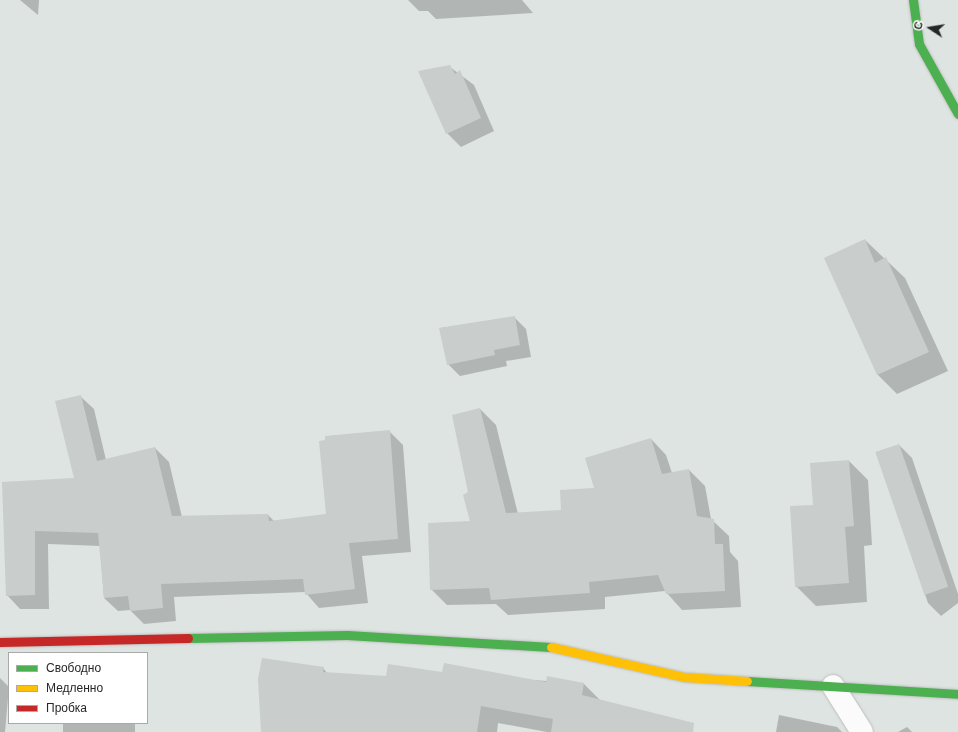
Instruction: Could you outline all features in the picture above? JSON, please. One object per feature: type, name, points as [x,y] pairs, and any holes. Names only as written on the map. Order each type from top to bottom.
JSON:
[{"type":"street","points":[[913,0],[919,44],[958,114]]},
{"type":"street","points":[[0,642],[347,635],[536,644],[684,677],[958,694]]},
{"type":"street","points":[[833,686],[862,732]]},
{"type":"building","points":[[450,65],[455,74],[460,70],[481,118],[446,134],[418,71]]},
{"type":"building","points":[[865,239],[875,263],[886,257],[929,352],[877,375],[824,258]]},
{"type":"building","points":[[515,316],[520,345],[494,350],[495,355],[447,365],[439,328]]},
{"type":"building","points":[[81,395],[97,461],[155,447],[172,516],[268,514],[269,521],[326,514],[319,441],[325,440],[325,436],[390,430],[398,539],[349,543],[355,589],[305,595],[303,579],[161,584],[163,608],[130,611],[128,596],[104,598],[98,533],[35,531],[35,595],[6,596],[2,482],[74,478],[55,401]]},
{"type":"building","points":[[480,408],[506,513],[561,510],[560,490],[594,488],[585,458],[651,438],[662,474],[689,469],[697,516],[714,519],[715,544],[723,544],[725,591],[666,594],[658,575],[589,582],[590,593],[491,600],[489,588],[430,590],[428,523],[470,521],[463,495],[468,492],[452,415]]},
{"type":"building","points":[[899,444],[948,587],[925,595],[875,452]]},
{"type":"building","points":[[849,460],[854,526],[845,527],[849,583],[795,587],[790,506],[813,505],[810,463]]},
{"type":"building","points":[[262,658],[324,667],[323,672],[386,676],[388,664],[442,672],[444,663],[546,682],[547,676],[584,683],[582,695],[694,723],[693,732],[551,732],[553,719],[481,706],[477,732],[261,732],[258,679]]},
{"type":"traffic: fast","points":[[913,0],[919,44],[958,114]]},
{"type":"traffic: fast","points":[[188,638],[347,635],[551,647]]},
{"type":"traffic: fast","points":[[747,681],[958,694]]},
{"type":"traffic: slow","points":[[551,647],[684,677],[747,681]]},
{"type":"traffic: jam","points":[[0,642],[188,638]]}]
